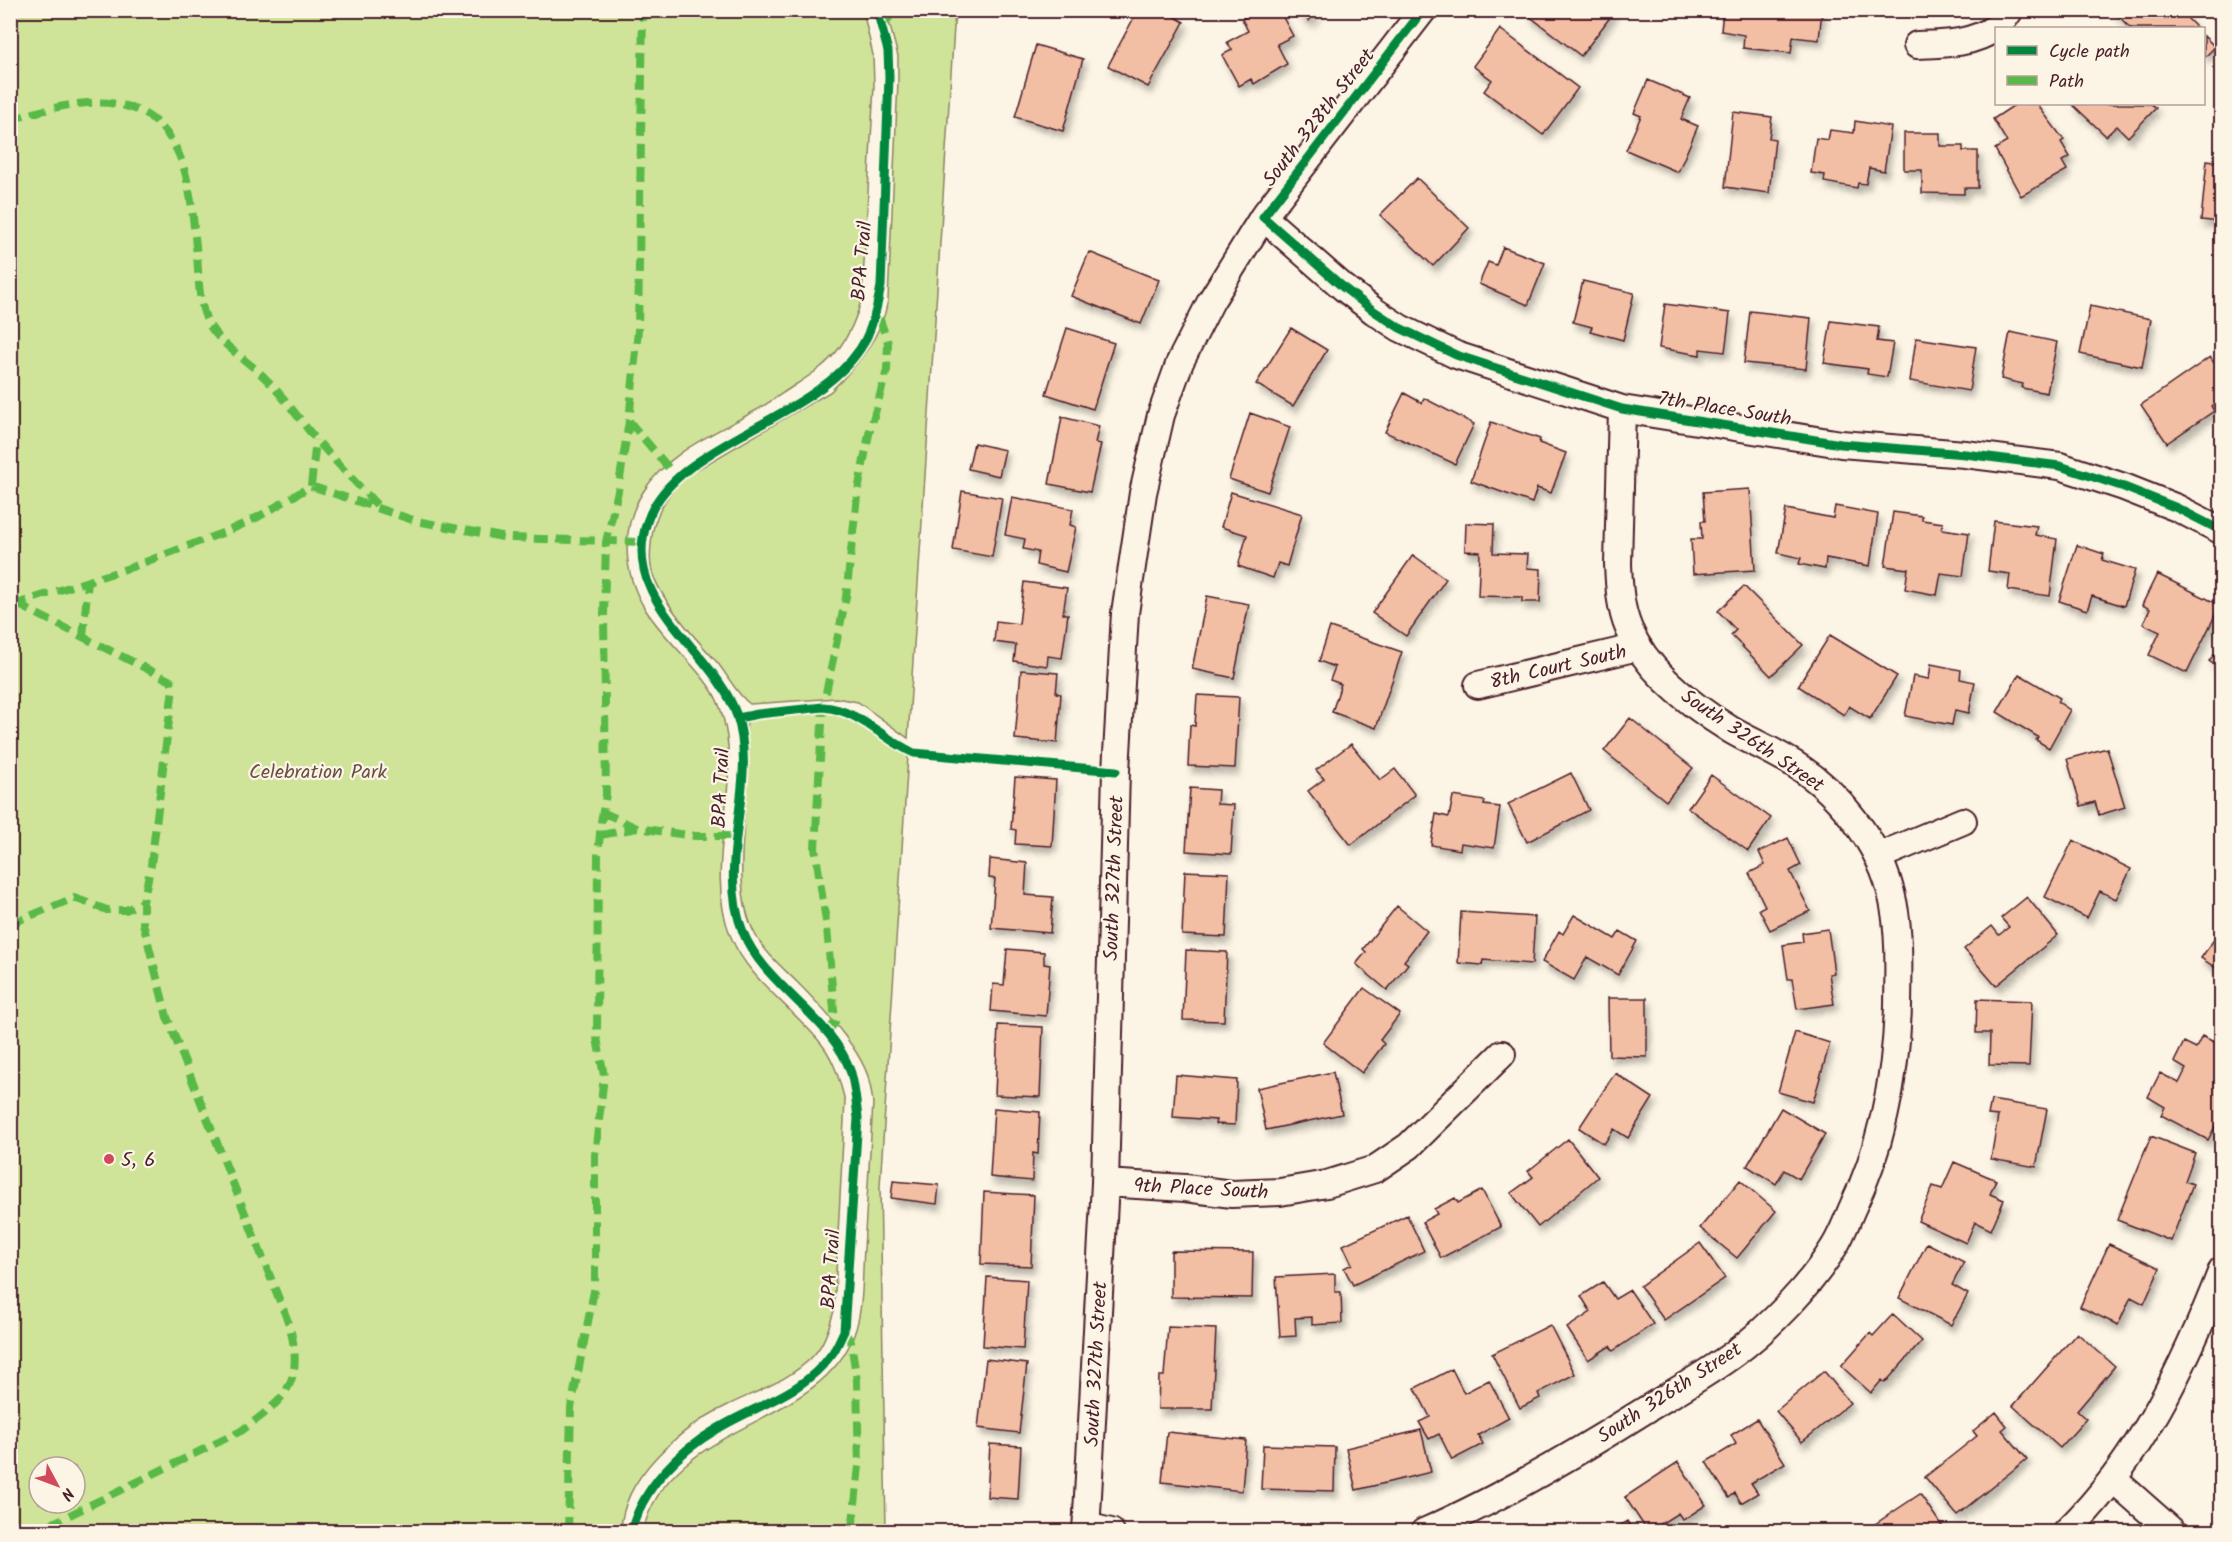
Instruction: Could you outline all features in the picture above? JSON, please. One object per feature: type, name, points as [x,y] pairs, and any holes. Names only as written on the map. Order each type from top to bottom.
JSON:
[{"type":"street","name":"South 328th Street","points":[[1263,218],[1423,10]]},
{"type":"street","points":[[1996,27],[2010,10]]},
{"type":"street","points":[[1917,45],[1973,39],[1995,28]]},
{"type":"street","name":"7th Place South","points":[[1263,218],[1344,288],[1409,333],[1456,355],[1622,409],[1841,444],[1965,454],[2060,466],[2124,487],[2177,508],[2222,531]]},
{"type":"street","name":"South 327th Street","points":[[1086,1529],[1105,1183],[1116,771],[1125,613],[1143,493],[1161,415],[1180,362],[1211,301],[1263,218]]},
{"type":"street","name":"South 326th Street","points":[[1424,1532],[1470,1512],[1614,1430],[1734,1354],[1788,1306],[1834,1247],[1863,1186],[1884,1121],[1897,1042],[1899,938],[1896,907],[1879,856],[1854,819],[1816,779],[1798,766],[1733,732],[1708,715],[1680,693],[1638,647],[1626,620],[1619,588],[1622,409]]},
{"type":"street","name":"8th Court South","points":[[1478,685],[1638,647]]},
{"type":"street","points":[[1879,856],[1963,821]]},
{"type":"street","name":"9th Place South","points":[[1105,1183],[1185,1188],[1232,1194],[1280,1192],[1328,1184],[1375,1169],[1409,1146],[1502,1054]]},
{"type":"street","points":[[2066,1532],[2113,1479],[2141,1439],[2165,1397],[2200,1325],[2222,1270]]},
{"type":"street","points":[[2113,1479],[2173,1532]]},
{"type":"street","points":[[1086,1529],[1111,1532]]},
{"type":"green space","name":"Celebration Park","points":[[10,11],[863,11],[873,55],[874,86],[862,298],[853,324],[836,353],[813,373],[759,409],[692,445],[665,465],[643,492],[636,506],[631,520],[627,550],[632,581],[645,609],[708,685],[722,714],[727,738],[729,769],[720,867],[724,915],[731,937],[749,967],[823,1046],[834,1065],[845,1101],[834,1311],[821,1346],[804,1365],[772,1385],[709,1415],[673,1441],[657,1457],[632,1492],[624,1511],[621,1531],[11,1531]]},
{"type":"green space","points":[[886,11],[955,11],[908,738],[858,702],[836,698],[750,704],[740,695],[720,666],[688,630],[669,604],[655,579],[650,558],[653,530],[661,507],[686,476],[830,392],[858,362],[880,326],[888,300],[898,82],[898,56]]},
{"type":"green space","points":[[813,711],[841,716],[864,726],[908,756],[880,1186],[886,1531],[643,1531],[658,1495],[682,1467],[712,1446],[810,1390],[836,1366],[854,1335],[860,1314],[873,1103],[868,1076],[856,1051],[837,1026],[759,941],[748,915],[743,895],[742,850],[748,763],[747,722],[750,718]]},
{"type":"building","points":[[1138,10],[1164,10],[1184,22],[1148,87],[1108,66]]},
{"type":"building","points":[[1259,10],[1279,10],[1293,36],[1277,44],[1287,64],[1254,84],[1251,79],[1239,86],[1222,55],[1232,50],[1227,42],[1248,31],[1242,19]]},
{"type":"building","points":[[1297,10],[1318,10],[1309,21]]},
{"type":"building","points":[[1532,10],[1612,10],[1614,12],[1581,56],[1528,15]]},
{"type":"building","points":[[1723,10],[1822,10],[1819,40],[1793,37],[1791,53],[1743,48],[1744,35],[1721,31]]},
{"type":"building","points":[[2113,10],[2179,10],[2196,27],[2129,27]]},
{"type":"building","points":[[1500,29],[1578,88],[1543,135],[1484,91],[1492,80],[1473,66]]},
{"type":"building","points":[[2205,37],[2215,47],[2205,57]]},
{"type":"building","points":[[1036,45],[1083,59],[1063,131],[1015,117]]},
{"type":"building","points":[[1648,80],[1690,98],[1681,119],[1698,126],[1678,172],[1626,150],[1641,116],[1634,113]]},
{"type":"building","points":[[2014,105],[2038,105],[2064,140],[2061,142],[2070,157],[2062,161],[2067,170],[2021,196],[1995,149],[2007,142],[1993,119]]},
{"type":"building","points":[[2073,105],[2152,105],[2156,108],[2128,137],[2117,126],[2106,136]]},
{"type":"building","points":[[1733,112],[1772,117],[1769,138],[1775,139],[1769,193],[1725,187]]},
{"type":"building","points":[[1855,121],[1891,127],[1884,171],[1869,168],[1866,184],[1858,183],[1857,188],[1824,182],[1825,175],[1811,173],[1816,138],[1828,140],[1830,130],[1854,133]]},
{"type":"building","points":[[1904,133],[1940,133],[1940,146],[1963,146],[1963,151],[1978,151],[1978,188],[1964,188],[1964,194],[1922,193],[1922,170],[1904,170]]},
{"type":"building","points":[[2207,160],[2222,162],[2222,222],[2201,220]]},
{"type":"building","points":[[1417,178],[1469,228],[1433,266],[1380,215]]},
{"type":"building","points":[[1503,247],[1545,263],[1528,305],[1479,284],[1488,262],[1496,265]]},
{"type":"building","points":[[1089,252],[1159,280],[1141,324],[1071,296]]},
{"type":"building","points":[[1583,281],[1634,293],[1623,340],[1590,331],[1592,327],[1573,322]]},
{"type":"building","points":[[1665,304],[1730,313],[1725,352],[1700,349],[1700,355],[1659,348]]},
{"type":"building","points":[[2090,306],[2151,319],[2142,367],[2080,354]]},
{"type":"building","points":[[1750,311],[1811,318],[1806,369],[1744,363]]},
{"type":"building","points":[[1831,321],[1879,327],[1877,341],[1893,343],[1887,377],[1867,374],[1868,369],[1824,363]]},
{"type":"building","points":[[1067,328],[1114,343],[1093,409],[1046,394]]},
{"type":"building","points":[[1291,328],[1327,350],[1293,406],[1256,384]]},
{"type":"building","points":[[2010,332],[2057,342],[2047,393],[2022,388],[2023,384],[2001,379]]},
{"type":"building","points":[[1916,338],[1976,347],[1969,391],[1910,381]]},
{"type":"building","points":[[2210,357],[2222,374],[2222,398],[2211,406],[2214,411],[2167,443],[2141,405]]},
{"type":"building","points":[[1404,393],[1422,403],[1424,398],[1474,424],[1455,464],[1385,432]]},
{"type":"building","points":[[1250,413],[1290,427],[1268,492],[1229,479]]},
{"type":"building","points":[[1062,417],[1099,426],[1095,443],[1101,444],[1090,492],[1049,484]]},
{"type":"building","points":[[1491,422],[1540,439],[1539,443],[1566,453],[1551,493],[1537,488],[1532,503],[1471,481]]},
{"type":"building","points":[[974,443],[1005,450],[999,476],[968,469]]},
{"type":"building","points":[[1750,489],[1755,570],[1693,574],[1691,539],[1702,539],[1701,521],[1705,521],[1703,492]]},
{"type":"building","points":[[962,491],[1002,498],[992,557],[953,550]]},
{"type":"building","points":[[1231,492],[1302,514],[1287,566],[1278,563],[1273,578],[1238,566],[1247,535],[1221,527]]},
{"type":"building","points":[[1012,497],[1073,509],[1070,525],[1076,527],[1066,572],[1036,565],[1038,552],[1023,549],[1025,539],[1005,535]]},
{"type":"building","points":[[1835,506],[1878,514],[1870,566],[1826,558],[1825,569],[1799,564],[1801,558],[1778,553],[1786,509],[1833,518]]},
{"type":"building","points":[[1893,512],[1922,516],[1922,520],[1943,523],[1942,529],[1969,533],[1963,576],[1941,573],[1937,595],[1905,589],[1908,569],[1885,566]]},
{"type":"building","points":[[1994,521],[2037,526],[2035,535],[2057,539],[2050,596],[2008,590],[2010,574],[1988,571]]},
{"type":"building","points":[[1466,523],[1494,524],[1493,553],[1528,554],[1527,568],[1541,569],[1540,602],[1522,602],[1522,597],[1478,596],[1480,552],[1465,551]]},
{"type":"building","points":[[2077,545],[2104,554],[2102,560],[2135,570],[2124,606],[2092,596],[2087,610],[2059,601]]},
{"type":"building","points":[[1413,555],[1446,579],[1406,636],[1372,613]]},
{"type":"building","points":[[2157,574],[2220,605],[2187,673],[2149,655],[2160,632],[2143,624],[2150,609],[2142,605]]},
{"type":"building","points":[[1024,582],[1067,588],[1063,614],[1068,614],[1062,658],[1048,656],[1047,666],[1014,661],[1016,645],[994,642],[996,621],[1019,624]]},
{"type":"building","points":[[1744,586],[1803,645],[1771,676],[1731,635],[1736,630],[1718,611]]},
{"type":"building","points":[[1207,596],[1249,604],[1234,678],[1192,669]]},
{"type":"building","points":[[1330,627],[1402,652],[1376,728],[1332,712],[1341,684],[1330,680],[1335,667],[1319,661]]},
{"type":"building","points":[[1830,635],[1897,676],[1870,719],[1849,706],[1844,715],[1798,686]]},
{"type":"building","points":[[2222,645],[2222,670],[2209,661]]},
{"type":"building","points":[[1931,664],[1961,670],[1960,679],[1975,682],[1969,713],[1955,710],[1952,725],[1905,716],[1913,676],[1929,679]]},
{"type":"building","points":[[1021,670],[1058,673],[1056,693],[1061,694],[1057,743],[1015,739]]},
{"type":"building","points":[[2019,674],[2060,698],[2058,702],[2070,710],[2049,748],[2036,740],[2038,737],[1997,712]]},
{"type":"building","points":[[1197,695],[1239,697],[1235,768],[1188,766],[1190,725],[1195,726]]},
{"type":"building","points":[[1630,718],[1693,768],[1666,801],[1604,751]]},
{"type":"building","points":[[1351,744],[1380,780],[1395,769],[1415,795],[1351,845],[1308,791],[1324,779],[1316,770]]},
{"type":"building","points":[[2107,748],[2125,807],[2099,815],[2095,802],[2081,806],[2067,759]]},
{"type":"building","points":[[1571,773],[1589,810],[1527,842],[1508,804]]},
{"type":"building","points":[[1711,775],[1771,818],[1748,851],[1688,808]]},
{"type":"building","points":[[1015,777],[1056,780],[1052,846],[1015,844],[1016,830],[1011,829]]},
{"type":"building","points":[[1190,788],[1218,790],[1217,804],[1234,805],[1231,854],[1186,851]]},
{"type":"building","points":[[1453,796],[1485,801],[1484,805],[1500,807],[1494,848],[1461,843],[1460,850],[1431,845],[1436,814],[1449,817]]},
{"type":"building","points":[[1788,838],[1801,865],[1790,871],[1810,911],[1770,930],[1759,909],[1765,906],[1749,873],[1765,865],[1759,852]]},
{"type":"building","points":[[2073,840],[2131,869],[2116,899],[2100,891],[2087,918],[2045,897]]},
{"type":"building","points":[[990,859],[1027,863],[1025,895],[1053,897],[1050,933],[991,928],[995,879],[989,878]]},
{"type":"building","points":[[1185,871],[1229,873],[1226,937],[1182,935]]},
{"type":"building","points":[[2027,897],[2058,935],[1996,986],[1964,949],[1992,926],[1999,935],[2009,927],[2001,918]]},
{"type":"building","points":[[1397,906],[1427,931],[1404,961],[1408,964],[1387,990],[1356,964],[1366,952],[1363,949]]},
{"type":"building","points":[[1461,912],[1535,917],[1532,964],[1483,960],[1482,965],[1458,963]]},
{"type":"building","points":[[1574,915],[1615,939],[1620,931],[1637,941],[1618,975],[1587,957],[1574,980],[1542,962],[1559,931],[1563,934]]},
{"type":"building","points":[[1828,929],[1834,973],[1829,974],[1834,1004],[1797,1009],[1792,979],[1788,979],[1783,945],[1803,942],[1802,933]]},
{"type":"building","points":[[2220,931],[2222,933],[2222,972],[2201,958]]},
{"type":"building","points":[[1007,949],[1044,952],[1044,964],[1050,965],[1046,1016],[991,1011],[993,984],[1004,985]]},
{"type":"building","points":[[1186,950],[1227,952],[1224,1021],[1183,1020]]},
{"type":"building","points":[[1364,988],[1400,1014],[1380,1040],[1384,1044],[1362,1073],[1323,1043]]},
{"type":"building","points":[[1608,998],[1647,998],[1647,1057],[1609,1056]]},
{"type":"building","points":[[1977,999],[2032,1001],[2029,1066],[1989,1065],[1990,1033],[1976,1033]]},
{"type":"building","points":[[998,1025],[1043,1027],[1040,1097],[995,1095]]},
{"type":"building","points":[[1795,1032],[1830,1043],[1813,1102],[1778,1092]]},
{"type":"building","points":[[2202,1036],[2222,1046],[2222,1113],[2208,1140],[2161,1115],[2165,1107],[2148,1097],[2160,1073],[2179,1083],[2186,1069],[2174,1062],[2184,1042],[2196,1048]]},
{"type":"building","points":[[1333,1072],[1342,1114],[1266,1130],[1257,1088]]},
{"type":"building","points":[[1615,1073],[1653,1098],[1628,1138],[1614,1129],[1604,1144],[1579,1128]]},
{"type":"building","points":[[1176,1075],[1237,1080],[1235,1125],[1215,1124],[1216,1120],[1173,1117]]},
{"type":"building","points":[[1991,1100],[2047,1109],[2036,1167],[1991,1159],[1998,1116],[1988,1115]]},
{"type":"building","points":[[994,1108],[1040,1112],[1038,1154],[1033,1153],[1032,1181],[990,1177]]},
{"type":"building","points":[[1781,1108],[1825,1134],[1799,1179],[1784,1170],[1776,1184],[1747,1166]]},
{"type":"building","points":[[2151,1136],[2195,1153],[2185,1181],[2193,1184],[2171,1241],[2117,1220]]},
{"type":"building","points":[[1568,1139],[1598,1177],[1538,1227],[1511,1193],[1533,1177],[1528,1171]]},
{"type":"building","points":[[1954,1162],[1996,1180],[1990,1194],[2004,1200],[1991,1230],[1975,1222],[1966,1243],[1918,1221],[1933,1186],[1942,1189]]},
{"type":"building","points":[[1740,1180],[1776,1211],[1737,1258],[1700,1228]]},
{"type":"building","points":[[893,1181],[939,1185],[937,1204],[891,1198]]},
{"type":"building","points":[[1482,1190],[1501,1227],[1441,1258],[1422,1222],[1437,1214],[1434,1209],[1455,1198],[1458,1203]]},
{"type":"building","points":[[984,1192],[1034,1195],[1031,1266],[981,1264]]},
{"type":"building","points":[[1407,1215],[1424,1251],[1353,1285],[1344,1268],[1352,1264],[1343,1245]]},
{"type":"building","points":[[1700,1243],[1725,1278],[1664,1320],[1640,1286]]},
{"type":"building","points":[[1927,1243],[1964,1262],[1952,1285],[1968,1294],[1951,1325],[1899,1298]]},
{"type":"building","points":[[2109,1244],[2160,1268],[2144,1304],[2131,1297],[2118,1325],[2080,1307]]},
{"type":"building","points":[[1171,1251],[1253,1252],[1252,1298],[1171,1297]]},
{"type":"building","points":[[1335,1274],[1335,1292],[1341,1292],[1342,1323],[1312,1325],[1312,1317],[1295,1318],[1296,1336],[1280,1337],[1276,1277]]},
{"type":"building","points":[[987,1277],[1027,1280],[1023,1349],[983,1346]]},
{"type":"building","points":[[1603,1282],[1615,1299],[1630,1290],[1653,1324],[1613,1351],[1610,1346],[1588,1360],[1567,1328],[1591,1312],[1581,1296]]},
{"type":"building","points":[[1893,1314],[1922,1341],[1885,1383],[1882,1380],[1871,1393],[1841,1366],[1870,1333],[1873,1336]]},
{"type":"building","points":[[1550,1325],[1575,1374],[1538,1393],[1540,1398],[1520,1408],[1492,1354]]},
{"type":"building","points":[[1168,1327],[1216,1329],[1212,1409],[1158,1409],[1159,1376],[1164,1376]]},
{"type":"building","points":[[2077,1333],[2115,1366],[2077,1411],[2086,1419],[2060,1448],[2013,1406]]},
{"type":"building","points":[[986,1359],[1027,1364],[1019,1433],[978,1428]]},
{"type":"building","points":[[1452,1369],[1464,1393],[1489,1380],[1509,1418],[1478,1435],[1483,1444],[1452,1460],[1439,1434],[1429,1439],[1419,1422],[1430,1417],[1415,1388]]},
{"type":"building","points":[[1824,1371],[1850,1403],[1802,1442],[1776,1411]]},
{"type":"building","points":[[1996,1412],[2007,1426],[2002,1430],[2027,1459],[1957,1515],[1925,1477],[1977,1436],[1973,1431]]},
{"type":"building","points":[[1757,1419],[1785,1463],[1751,1483],[1758,1493],[1741,1503],[1735,1493],[1729,1498],[1706,1462],[1736,1444],[1731,1435]]},
{"type":"building","points":[[1421,1430],[1431,1472],[1356,1490],[1346,1448]]},
{"type":"building","points":[[1167,1432],[1246,1440],[1242,1491],[1162,1482]]},
{"type":"building","points":[[990,1444],[1021,1446],[1018,1499],[987,1497]]},
{"type":"building","points":[[1263,1445],[1335,1447],[1334,1491],[1261,1489]]},
{"type":"building","points":[[1678,1462],[1706,1505],[1683,1520],[1678,1513],[1648,1532],[1625,1497]]},
{"type":"building","points":[[1920,1494],[1946,1532],[1866,1530]]},
{"type":"building","points":[[1627,1521],[1634,1532],[1609,1532]]},
{"type":"marked path","points":[[568,1532],[571,1408],[595,1286],[595,1155],[604,1076],[597,1038],[598,856],[606,794],[604,616],[606,542],[618,491],[629,421],[638,330],[643,10]]},
{"type":"marked path","points":[[883,29],[893,10]]},
{"type":"marked path","points":[[10,120],[58,107],[83,103],[107,103],[129,107],[149,116],[166,133],[180,157],[190,193],[201,301],[210,326],[222,341],[273,386],[315,438],[377,505]]},
{"type":"marked path","points":[[827,1034],[835,1022],[827,928],[815,848],[823,707],[846,597],[857,496],[869,434],[887,370],[888,343],[877,311]]},
{"type":"marked path","points":[[629,421],[677,478]]},
{"type":"marked path","points":[[311,486],[316,440]]},
{"type":"marked path","points":[[13,605],[132,567],[230,530],[258,517],[311,486],[416,521],[508,538],[641,542]]},
{"type":"marked path","points":[[83,637],[88,581]]},
{"type":"marked path","points":[[17,604],[171,681],[173,688],[151,865],[143,902],[143,923],[167,1017],[289,1324],[295,1361],[293,1375],[281,1398],[241,1431],[35,1532]]},
{"type":"marked path","points":[[602,812],[637,828]]},
{"type":"marked path","points":[[601,835],[637,828],[695,836],[735,836]]},
{"type":"marked path","points":[[10,924],[74,898],[107,910],[126,910],[143,902]]},
{"type":"marked path","points":[[844,1331],[851,1342],[857,1381],[859,1466],[852,1532]]},
{"type":"cycle path","name":"BPA Trail","points":[[631,1532],[644,1500],[664,1472],[676,1460],[717,1429],[778,1398],[807,1380],[833,1352],[844,1331],[858,1118],[851,1073],[830,1035],[767,969],[753,952],[743,932],[736,906],[733,878],[743,768],[742,741],[737,716],[725,692],[657,601],[646,577],[642,551],[647,522],[662,495],[684,472],[713,452],[810,396],[838,374],[860,349],[868,335],[881,286],[889,77],[888,51],[877,10]]},
{"type":"cycle path","points":[[1423,10],[1263,217],[1344,288],[1400,328],[1456,355],[1622,409],[1841,444],[1965,454],[2060,466],[2124,487],[2177,508],[2222,531]]},
{"type":"cycle path","points":[[738,718],[823,707],[836,709],[860,719],[914,753],[1116,771]]},
{"type":"place","name":"5, 6","points":[[109,1159]]}]
